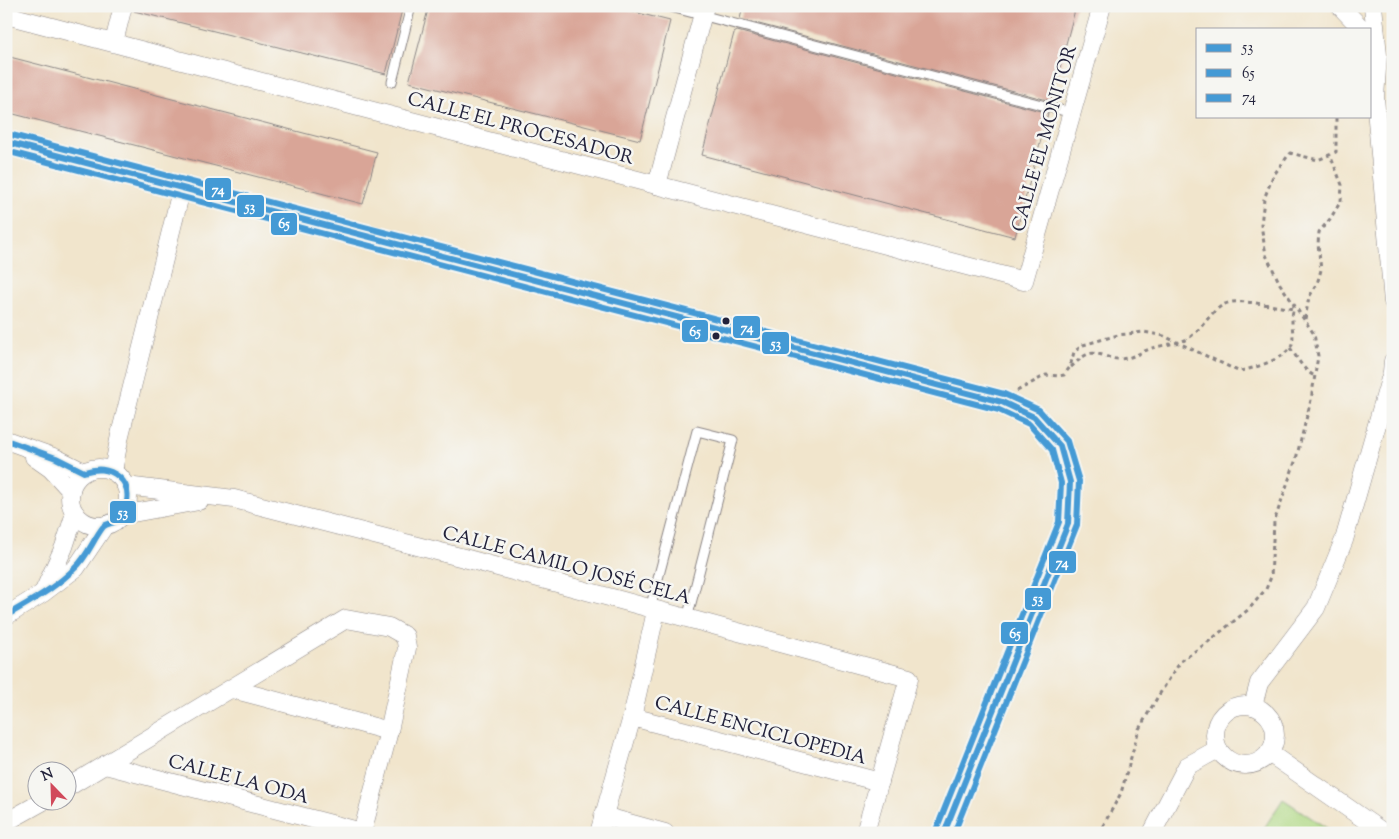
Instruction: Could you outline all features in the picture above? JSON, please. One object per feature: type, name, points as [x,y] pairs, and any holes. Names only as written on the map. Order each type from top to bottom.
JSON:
[{"type":"street","points":[[114,42],[123,6]]},
{"type":"street","name":"CALLE EL MONITOR","points":[[1024,281],[1102,6]]},
{"type":"street","points":[[1340,6],[1361,28]]},
{"type":"street","points":[[1373,6],[1375,97],[1393,302]]},
{"type":"street","points":[[658,185],[703,11]]},
{"type":"street","name":"CALLE EL PROCESADOR","points":[[6,15],[1024,281]]},
{"type":"street","points":[[6,142],[1002,402],[1034,417],[1060,446],[1070,482],[1068,524],[944,833]]},
{"type":"street","points":[[113,471],[120,435],[182,187]]},
{"type":"street","points":[[1253,706],[1259,683],[1316,608],[1344,540],[1392,372],[1393,361]]},
{"type":"street","points":[[10,441],[89,471],[107,469],[113,471],[121,478],[126,486],[128,500],[126,508],[115,522],[96,526],[88,524],[75,513],[72,506],[71,491],[73,484],[89,471],[120,435]]},
{"type":"street","points":[[10,441],[51,469],[71,491]]},
{"type":"street","name":"CALLE CAMILO JOSÉ CELA","points":[[126,486],[234,499],[464,558],[909,678],[880,782]]},
{"type":"street","name":"CALLE CAMILO JOSÉ CELA","points":[[122,515],[214,498]]},
{"type":"street","points":[[43,593],[64,547],[75,513]]},
{"type":"street","points":[[6,616],[43,593],[76,568],[105,525]]},
{"type":"street","points":[[653,610],[632,717],[601,824],[666,833]]},
{"type":"street","points":[[78,780],[346,620],[389,628],[405,636],[408,648],[389,731],[362,832]]},
{"type":"street","points":[[232,689],[389,731]]},
{"type":"street","points":[[1243,705],[1253,706],[1264,712],[1271,720],[1275,731],[1274,743],[1269,753],[1260,761],[1248,765],[1236,764],[1226,759],[1218,749],[1215,740],[1215,730],[1218,720],[1234,707],[1243,705]]},
{"type":"street","name":"CALLE ENCICLOPEDIA","points":[[632,717],[880,782]]},
{"type":"street","points":[[1152,833],[1187,766],[1218,749]]},
{"type":"street","points":[[1269,753],[1384,833]]},
{"type":"street","name":"CALLE LA ODA","points":[[104,765],[362,832]]},
{"type":"street","points":[[865,833],[880,782]]},
{"type":"street","points":[[6,822],[28,810]]},
{"type":"lane","points":[[392,82],[411,6]]},
{"type":"lane","points":[[667,6],[703,11],[1072,113]]},
{"type":"lane","points":[[653,610],[697,431],[733,440],[687,619]]},
{"type":"path","points":[[1099,833],[1121,792],[1140,729],[1181,661],[1249,609],[1266,589],[1271,576],[1274,522],[1296,459],[1311,400],[1318,356],[1314,334],[1280,284],[1266,256],[1262,225],[1264,199],[1273,176],[1290,153],[1318,160],[1336,152],[1336,118]]},
{"type":"path","points":[[1305,320],[1309,297],[1317,284],[1321,270],[1318,244],[1319,232],[1341,201],[1342,185],[1330,155]]},
{"type":"path","points":[[1002,402],[1046,375],[1064,375],[1070,367],[1086,354],[1091,353],[1119,360],[1152,348],[1184,340],[1194,335],[1221,306],[1233,302],[1294,306]]},
{"type":"path","points":[[1070,367],[1074,352],[1083,345],[1118,335],[1144,332],[1164,336],[1238,371],[1249,370],[1284,354],[1292,346],[1294,306]]},
{"type":"path","points":[[1290,348],[1308,373],[1315,376]]},
{"type":"green space","points":[[1283,799],[1334,833],[1261,833]]},
{"type":"building","points":[[134,6],[403,6],[386,74],[134,11]]},
{"type":"building","points":[[429,6],[610,6],[670,21],[640,140],[409,82]]},
{"type":"building","points":[[743,6],[1076,6],[1051,101],[740,19]]},
{"type":"building","points":[[737,31],[1048,113],[1015,237],[702,155],[734,33]]},
{"type":"building","points":[[6,56],[377,152],[363,204],[6,112]]},
{"type":"transit line","name":"74","points":[[8,134],[1004,394],[1039,410],[1067,441],[1079,481],[1077,525],[954,833]]},
{"type":"transit line","name":"53","points":[[6,142],[1002,402],[1034,417],[1060,446],[1070,482],[1068,524],[944,833]]},
{"type":"transit line","name":"65","points":[[6,151],[999,410],[1029,424],[1052,450],[1061,483],[1059,522],[936,830]]},
{"type":"transit line","name":"53","points":[[6,440],[56,458],[84,472],[98,469],[107,470],[119,477],[126,487],[127,493],[124,511],[116,521],[103,527],[83,559],[75,568],[51,588],[6,616]]}]
